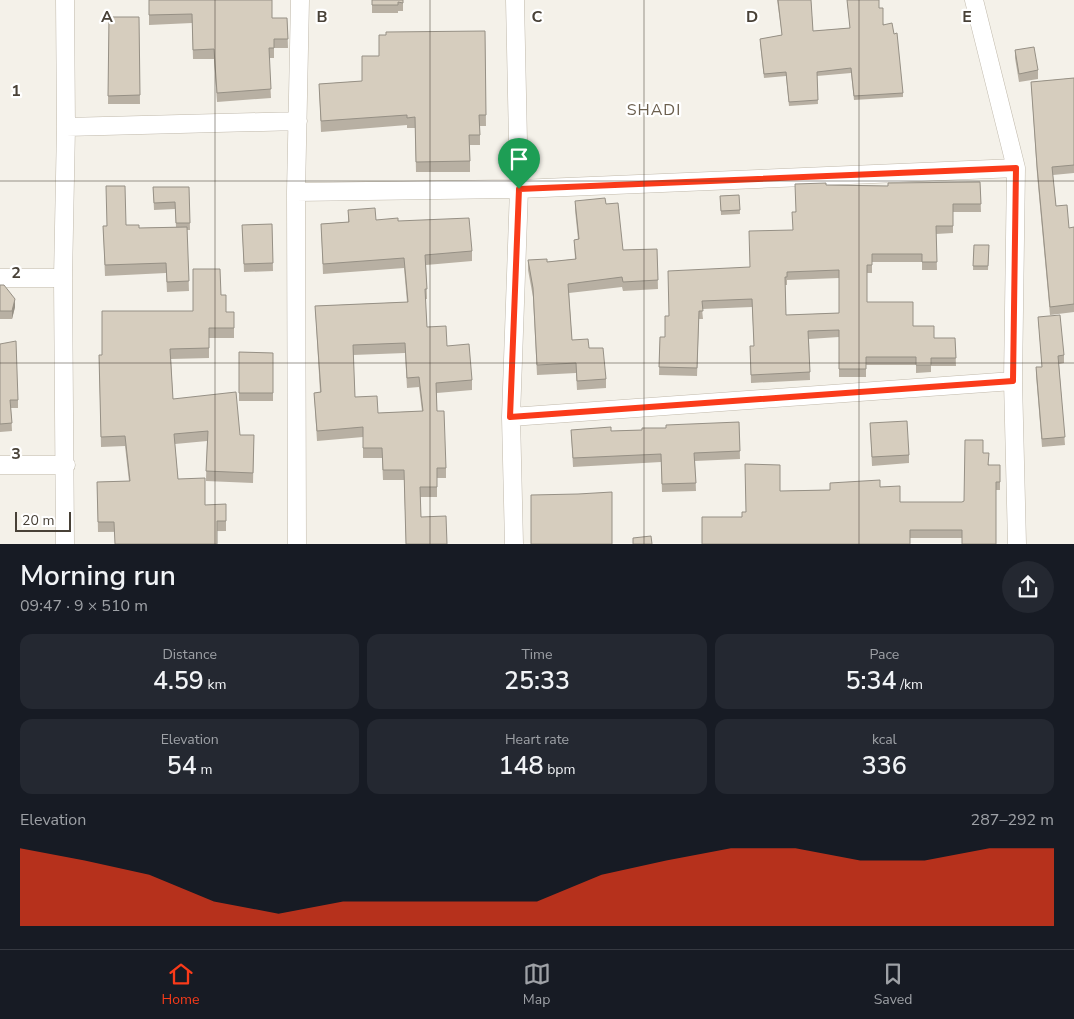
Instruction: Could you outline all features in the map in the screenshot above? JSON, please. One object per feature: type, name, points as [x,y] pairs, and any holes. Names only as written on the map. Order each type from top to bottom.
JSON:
[{"type":"street","points":[[65,0],[66,127],[63,278],[66,544]]},
{"type":"street","points":[[297,544],[296,192],[300,0]]},
{"type":"street","points":[[514,544],[510,417],[519,189],[515,0]]},
{"type":"street","points":[[974,0],[1016,168],[1013,381],[1017,544]]},
{"type":"street","points":[[66,127],[298,121]]},
{"type":"street","points":[[296,192],[519,189],[1016,168]]},
{"type":"street","points":[[0,278],[63,278]]},
{"type":"street","points":[[510,417],[1013,381]]},
{"type":"street","points":[[0,465],[66,465]]},
{"type":"building","points":[[149,0],[272,0],[272,18],[287,18],[288,39],[274,39],[274,48],[269,48],[271,89],[217,93],[214,49],[193,50],[192,14],[149,15]]},
{"type":"building","points":[[372,0],[403,0],[403,3],[398,2],[398,5],[372,5]]},
{"type":"building","points":[[778,0],[811,0],[813,31],[850,28],[847,0],[879,0],[879,8],[883,8],[883,25],[892,23],[894,34],[897,33],[903,93],[854,96],[851,68],[817,72],[818,100],[789,102],[786,72],[764,74],[760,39],[782,35]]},
{"type":"building","points":[[109,17],[139,17],[140,95],[108,96]]},
{"type":"building","points":[[485,31],[486,115],[479,115],[480,135],[469,135],[470,161],[416,162],[415,117],[407,118],[407,115],[321,121],[319,84],[362,81],[362,56],[379,56],[379,35],[386,35],[386,32]]},
{"type":"building","points":[[1034,47],[1038,70],[1019,74],[1015,50]]},
{"type":"building","points":[[1074,78],[1074,165],[1052,167],[1056,206],[1067,205],[1069,228],[1074,227],[1074,304],[1050,307],[1031,82]]},
{"type":"building","points":[[980,182],[981,204],[953,204],[953,226],[936,226],[937,262],[922,262],[922,254],[872,254],[872,265],[867,265],[867,302],[913,302],[913,326],[934,326],[934,338],[955,338],[956,358],[931,358],[931,365],[916,365],[916,357],[866,357],[866,369],[839,369],[839,330],[808,331],[810,372],[751,375],[750,346],[754,346],[752,299],[702,301],[703,311],[699,311],[697,368],[659,367],[660,337],[665,337],[665,316],[669,316],[668,271],[750,267],[749,231],[793,230],[792,212],[796,212],[795,184],[826,183],[826,185],[888,186],[888,183]],"holes":[[[839,270],[839,313],[786,315],[785,277],[787,277],[787,272]]]},
{"type":"building","points":[[106,186],[125,186],[126,225],[139,225],[139,228],[187,227],[189,281],[167,282],[166,263],[105,265],[103,226],[107,226]]},
{"type":"building","points":[[153,187],[189,187],[190,223],[176,223],[175,202],[154,203]]},
{"type":"building","points":[[739,195],[740,210],[721,211],[720,196]]},
{"type":"building","points":[[605,198],[606,204],[618,203],[623,250],[657,249],[658,280],[623,282],[622,277],[568,284],[572,340],[588,339],[589,348],[603,348],[606,379],[577,381],[576,363],[537,365],[533,288],[528,260],[547,259],[547,262],[576,259],[574,240],[579,239],[575,201]]},
{"type":"building","points":[[375,208],[376,220],[398,218],[398,221],[469,218],[472,251],[425,255],[427,327],[446,326],[447,346],[469,344],[472,380],[436,383],[437,411],[444,411],[446,468],[437,468],[437,487],[420,487],[421,517],[446,516],[447,544],[406,544],[404,470],[383,470],[382,448],[363,448],[363,427],[317,431],[314,393],[321,392],[315,306],[408,302],[404,258],[323,264],[321,224],[349,222],[348,210]],"holes":[[[405,343],[407,378],[419,377],[423,411],[378,413],[377,396],[355,397],[353,345]]]},
{"type":"building","points":[[272,224],[273,263],[244,264],[242,225]]},
{"type":"building","points":[[974,245],[989,245],[988,266],[973,266]]},
{"type":"building","points":[[193,269],[220,269],[221,295],[226,295],[226,312],[234,312],[234,328],[209,328],[209,348],[170,349],[173,399],[236,392],[240,435],[254,435],[253,473],[206,471],[208,431],[174,434],[178,479],[205,478],[205,505],[226,504],[226,521],[217,521],[217,544],[115,544],[114,522],[98,522],[97,482],[130,481],[125,436],[101,437],[99,355],[102,355],[102,311],[193,311]]},
{"type":"building","points":[[0,285],[4,285],[15,299],[12,311],[0,311]]},
{"type":"building","points":[[1060,315],[1064,355],[1058,356],[1065,437],[1042,439],[1036,367],[1042,367],[1038,317]]},
{"type":"building","points":[[16,341],[18,400],[10,400],[12,423],[0,424],[0,344]]},
{"type":"building","points":[[239,352],[273,353],[273,393],[239,393]]},
{"type":"building","points":[[907,421],[909,455],[872,457],[870,423]]},
{"type":"building","points":[[739,422],[740,451],[694,453],[696,483],[662,484],[661,454],[573,458],[571,430],[611,427],[611,431],[642,430],[642,428],[666,428],[666,425]]},
{"type":"building","points":[[965,440],[983,440],[983,453],[989,453],[988,465],[1000,465],[1000,482],[996,482],[996,544],[962,544],[962,530],[910,530],[910,544],[702,544],[702,517],[742,517],[742,512],[746,512],[745,464],[780,465],[780,491],[830,490],[830,483],[880,480],[880,487],[900,486],[900,502],[962,502],[964,501]]},
{"type":"building","points":[[612,492],[612,544],[531,544],[531,495]]},
{"type":"building","points":[[651,536],[652,544],[633,544],[633,538]]},
{"type":"district","name":"SHADI","points":[[654,110]]},
{"type":"route","points":[[1016,168],[1013,381],[510,417],[519,189],[1016,168]]}]
